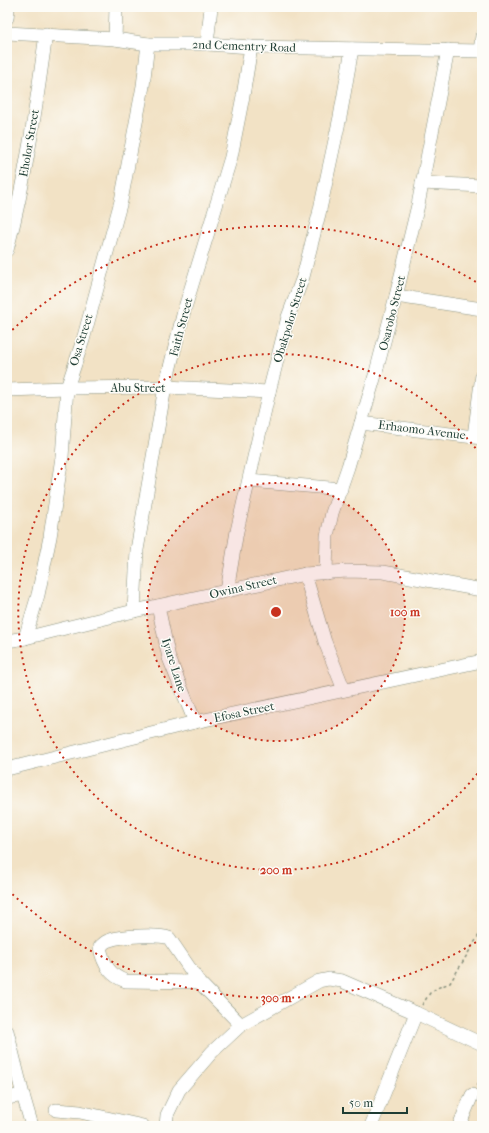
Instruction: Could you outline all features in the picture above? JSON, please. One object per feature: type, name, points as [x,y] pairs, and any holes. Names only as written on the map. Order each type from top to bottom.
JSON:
[{"type":"street","points":[[7,18],[8,7]]},
{"type":"street","points":[[115,39],[116,7]]},
{"type":"street","points":[[207,44],[211,7]]},
{"type":"street","name":"2nd Cementry Road","points":[[7,32],[115,39],[148,44],[207,44],[251,47],[481,51]]},
{"type":"street","name":"Eholor Street","points":[[7,250],[15,219],[32,130],[46,34]]},
{"type":"street","points":[[481,51],[482,36]]},
{"type":"street","name":"Osa Street","points":[[25,638],[38,595],[50,537],[62,457],[67,388],[83,340],[121,200],[143,86],[148,44]]},
{"type":"street","name":"Faith Street","points":[[134,611],[137,550],[165,387],[184,311],[231,157],[251,47]]},
{"type":"street","name":"Obakpolor Street","points":[[227,591],[237,531],[269,392],[288,317],[303,277],[319,214],[340,117],[352,49]]},
{"type":"street","name":"Osarobo Street","points":[[326,573],[327,536],[332,513],[361,423],[396,296],[418,205],[448,50]]},
{"type":"street","points":[[422,183],[482,186]]},
{"type":"street","points":[[396,296],[482,309]]},
{"type":"street","points":[[478,437],[482,375]]},
{"type":"street","name":"Abu Street","points":[[7,390],[165,387],[269,392]]},
{"type":"street","name":"Erhaomo Avenue","points":[[361,423],[478,437]]},
{"type":"street","points":[[249,481],[341,488]]},
{"type":"street","name":"Owina Street","points":[[7,641],[25,638],[134,611],[305,574],[347,570],[383,572],[482,590]]},
{"type":"street","points":[[305,574],[324,642],[344,690]]},
{"type":"street","name":"Iyare Lane","points":[[158,606],[170,658],[195,722]]},
{"type":"street","name":"Efosa Street","points":[[7,769],[195,722],[482,661]]},
{"type":"street","points":[[199,982],[126,981],[118,978],[110,972],[102,957],[100,947],[109,940],[119,938],[163,936],[169,938],[199,982],[241,1025]]},
{"type":"street","points":[[166,1126],[167,1115],[179,1090],[212,1052],[241,1025],[318,981],[329,979],[342,981],[482,1044]]},
{"type":"street","points":[[371,1126],[416,1013]]},
{"type":"street","points":[[7,1031],[32,1126]]},
{"type":"street","points":[[7,1098],[23,1096]]},
{"type":"street","points":[[459,1126],[472,1096]]},
{"type":"street","points":[[56,1110],[80,1112],[143,1126]]},
{"type":"path","points":[[416,1013],[430,993],[437,988],[450,983],[482,930]]}]
